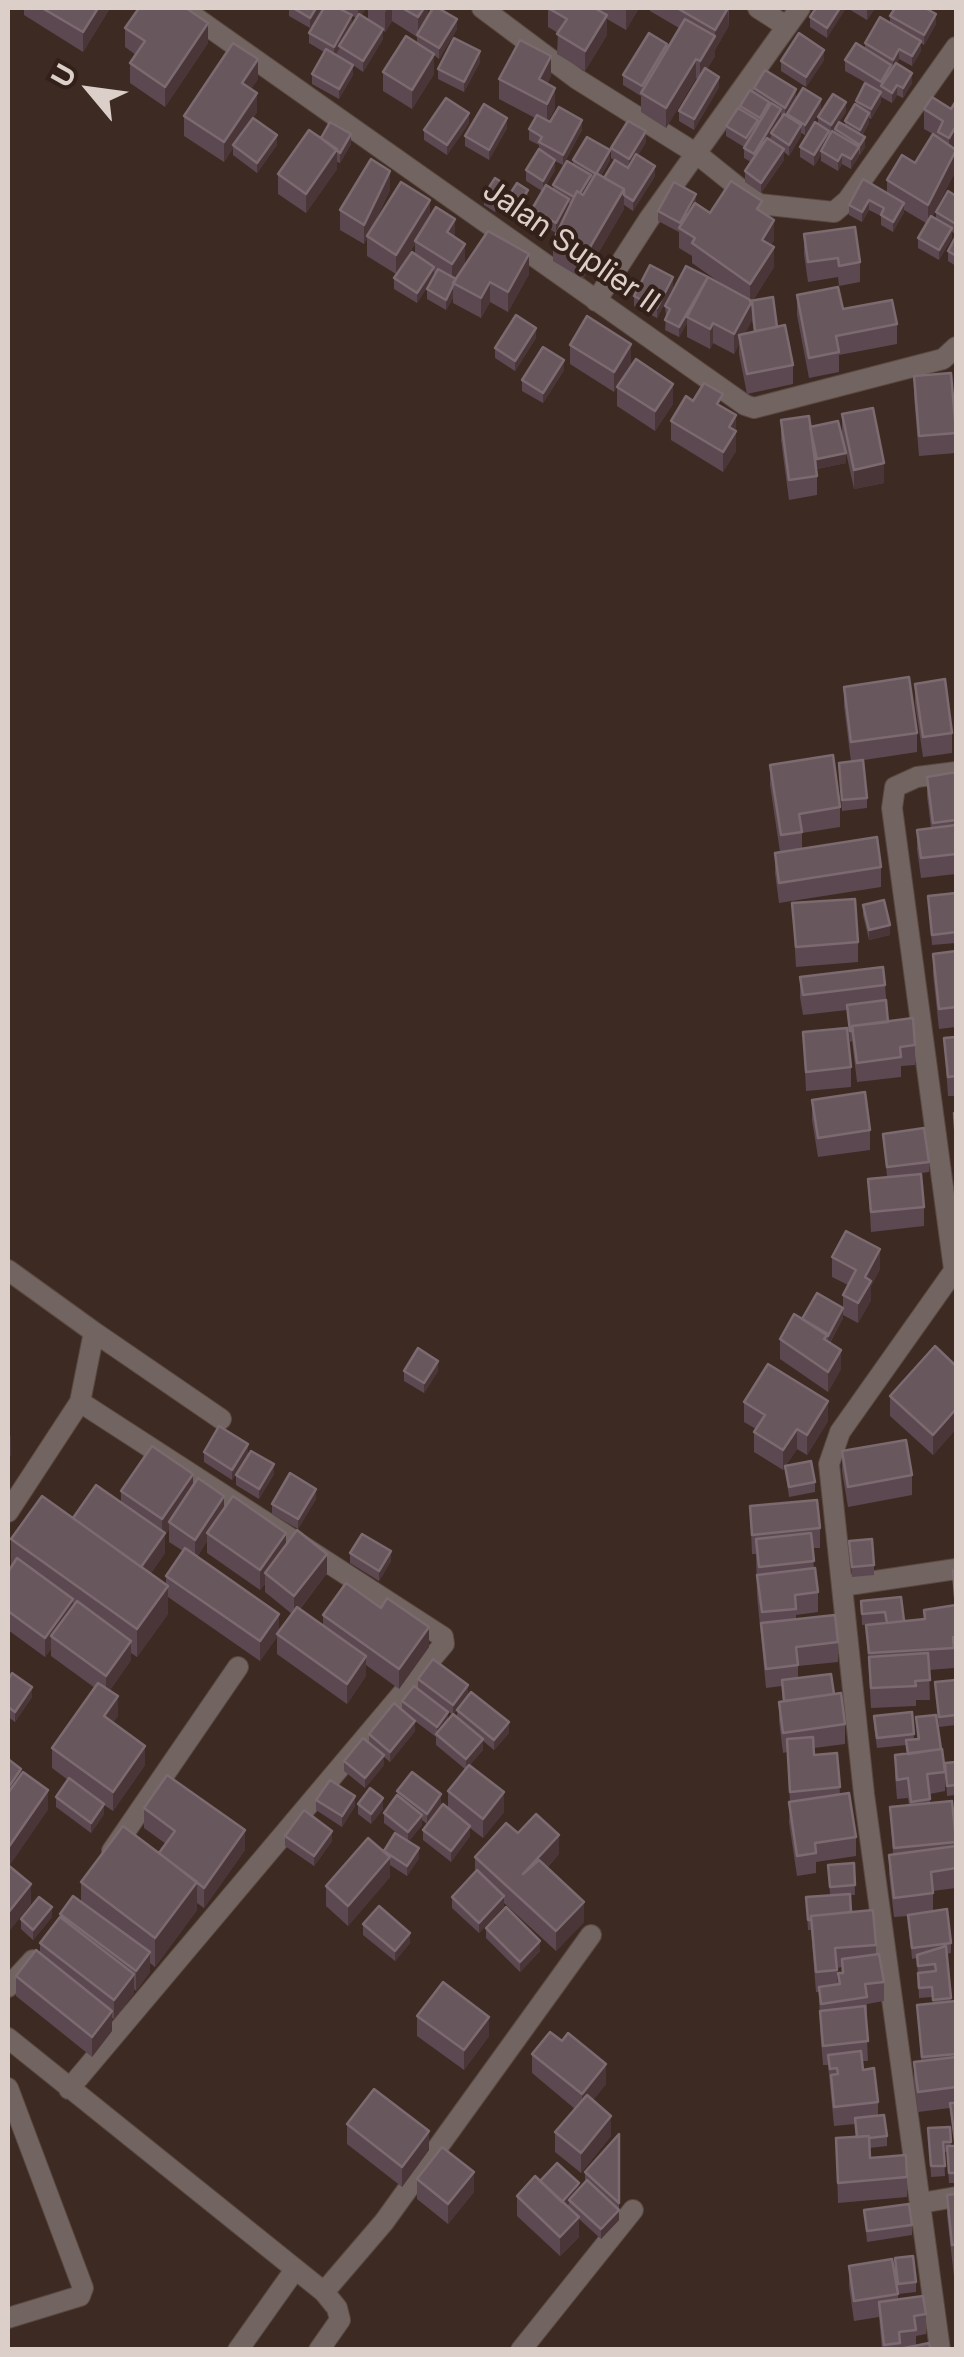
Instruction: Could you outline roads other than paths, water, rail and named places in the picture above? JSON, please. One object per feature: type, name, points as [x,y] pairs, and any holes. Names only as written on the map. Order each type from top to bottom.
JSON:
[{"type":"street","name":"Jalan Suplier II","points":[[182,8],[750,408],[943,359],[956,347]]},
{"type":"street","points":[[482,8],[576,79],[697,154],[758,204],[834,212],[867,178],[956,48]]},
{"type":"street","points":[[758,8],[786,26]]},
{"type":"street","points":[[596,302],[800,8]]},
{"type":"street","points":[[940,2350],[864,1794],[829,1464],[832,1448],[955,1268],[892,808],[895,787],[917,777],[956,772]]},
{"type":"street","points":[[8,1270],[221,1419]]},
{"type":"street","points":[[8,1512],[80,1402],[94,1332]]},
{"type":"street","points":[[70,2089],[444,1644],[443,1637],[80,1402]]},
{"type":"street","points":[[842,1586],[956,1569]]},
{"type":"street","points":[[98,1870],[238,1667]]},
{"type":"street","points":[[324,2292],[384,2222],[591,1936]]},
{"type":"street","points":[[8,1988],[46,1943]]},
{"type":"street","points":[[8,2038],[324,2292],[337,2308],[340,2320],[319,2350]]},
{"type":"street","points":[[8,2088],[83,2288],[80,2296],[8,2318]]},
{"type":"street","points":[[920,2202],[956,2197]]},
{"type":"street","points":[[521,2350],[633,2210]]},
{"type":"street","points":[[238,2350],[294,2271]]}]
